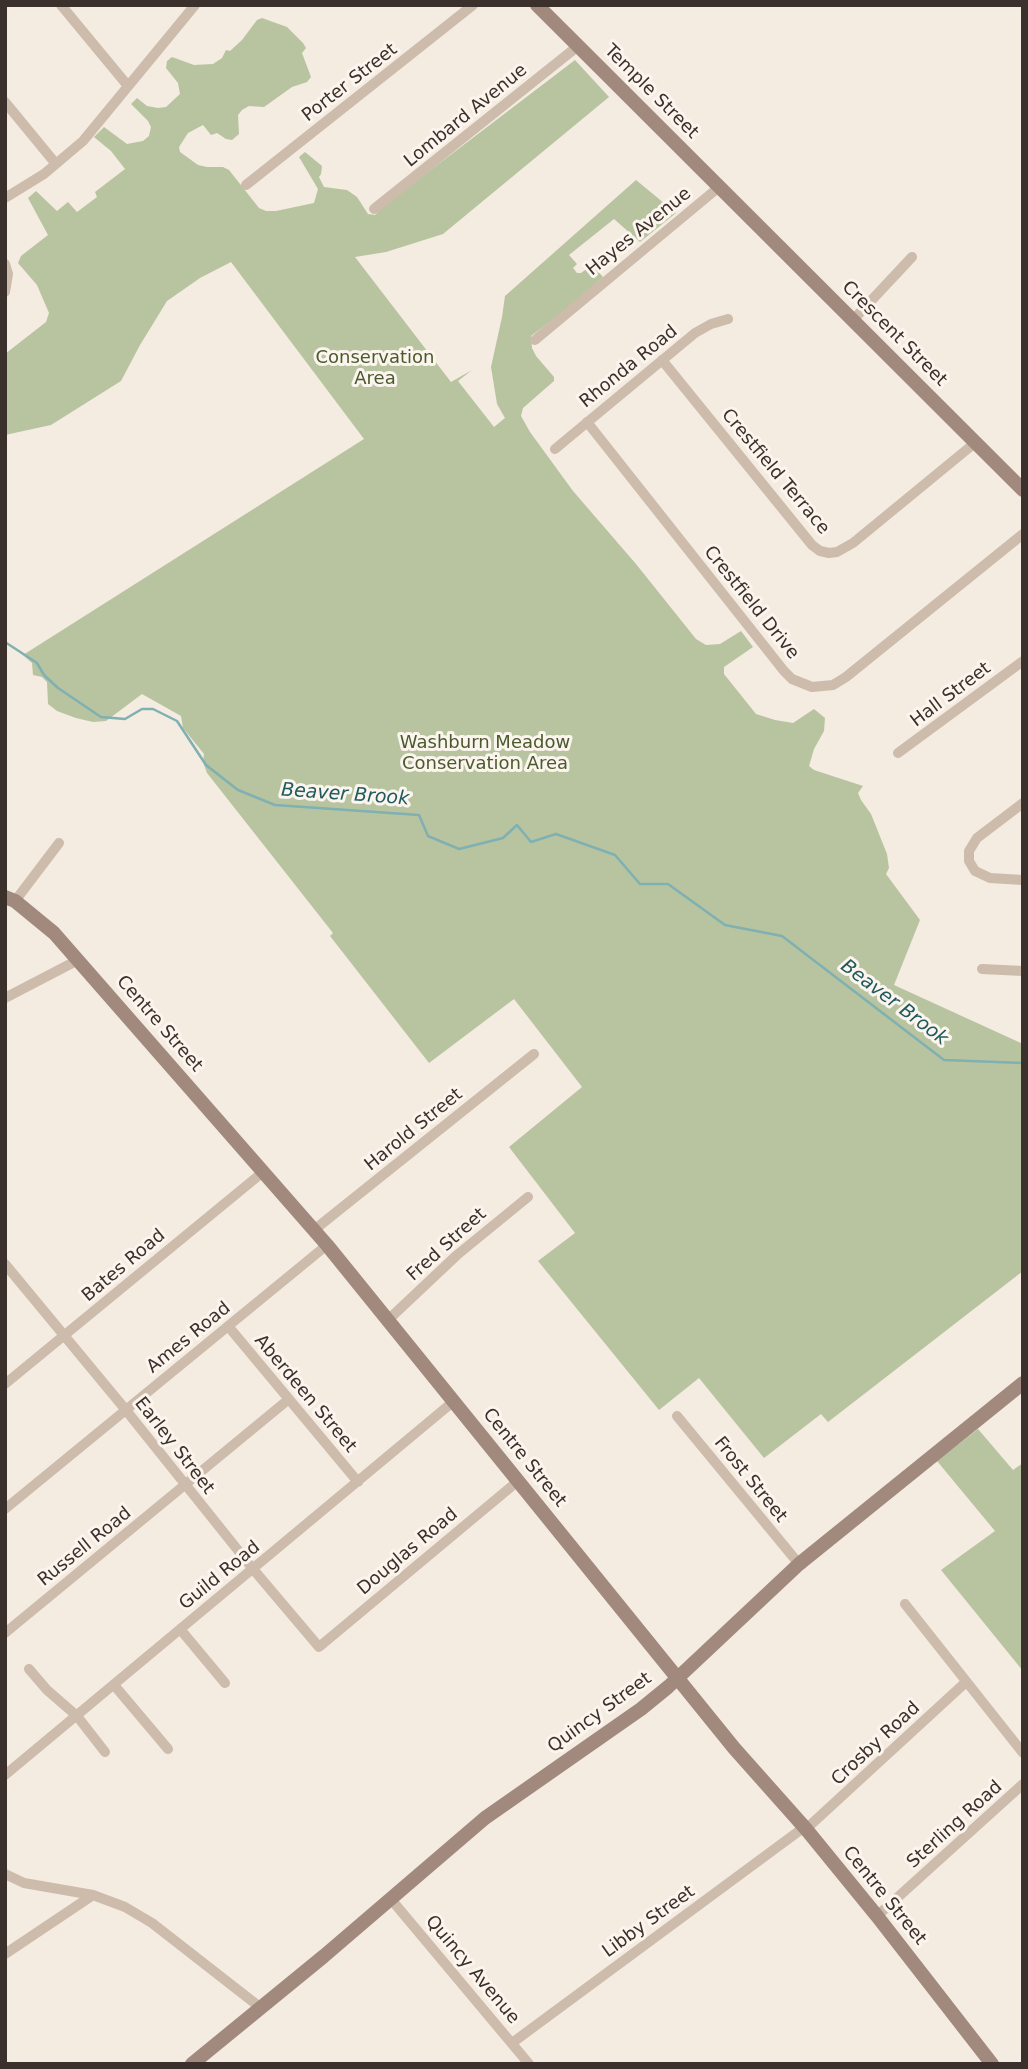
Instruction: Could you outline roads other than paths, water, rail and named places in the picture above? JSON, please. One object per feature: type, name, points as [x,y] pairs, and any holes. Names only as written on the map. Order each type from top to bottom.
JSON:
[{"type":"main road","name":"Temple Street","points":[[537,5],[738,205]]},
{"type":"main road","name":"Crescent Street","points":[[738,205],[1023,490]]},
{"type":"main road","name":"Centre Street","points":[[10,899],[54,933],[327,1245],[746,1763],[806,1829],[877,1916],[992,2064]]},
{"type":"main road","name":"Quincy Street","points":[[192,2064],[485,1818],[641,1709],[678,1679],[799,1564],[1023,1383]]},
{"type":"street","points":[[61,5],[128,86]]},
{"type":"street","name":"Porter Street","points":[[246,185],[473,5]]},
{"type":"street","points":[[5,198],[56,164],[90,134],[189,8]]},
{"type":"street","name":"Lombard Avenue","points":[[374,209],[578,46]]},
{"type":"street","points":[[5,102],[56,164]]},
{"type":"street","name":"Hayes Avenue","points":[[535,340],[719,187]]},
{"type":"street","points":[[853,320],[912,257]]},
{"type":"street","points":[[5,264],[8,274],[5,292]]},
{"type":"street","name":"Rhonda Road","points":[[555,449],[703,328],[728,319]]},
{"type":"street","name":"Crestfield Terrace","points":[[662,360],[812,545],[820,551],[837,552],[853,543],[976,442]]},
{"type":"street","name":"Crestfield Drive","points":[[587,422],[784,671],[792,678],[812,687],[833,685],[846,677],[1023,534]]},
{"type":"street","name":"Hall Street","points":[[898,754],[1023,661]]},
{"type":"street","points":[[1023,803],[977,838],[969,851],[969,861],[975,871],[990,878],[1023,880]]},
{"type":"street","points":[[10,899],[59,842]]},
{"type":"street","points":[[5,998],[78,960]]},
{"type":"street","points":[[982,969],[1023,971]]},
{"type":"street","name":"Harold Street","points":[[314,1230],[534,1054]]},
{"type":"street","name":"Bates Road","points":[[5,1384],[263,1172]]},
{"type":"street","name":"Fred Street","points":[[388,1320],[457,1255],[528,1197]]},
{"type":"street","name":"Ames Road","points":[[5,1509],[327,1245]]},
{"type":"street","name":"Earley Street","points":[[5,1264],[319,1647]]},
{"type":"street","name":"Aberdeen Street","points":[[228,1326],[358,1482]]},
{"type":"street","name":"Russell Road","points":[[5,1633],[289,1399]]},
{"type":"street","name":"Guild Road","points":[[5,1775],[454,1401]]},
{"type":"street","name":"Frost Street","points":[[677,1416],[799,1564]]},
{"type":"street","name":"Douglas Road","points":[[319,1647],[518,1481]]},
{"type":"street","points":[[905,1604],[1023,1753]]},
{"type":"street","points":[[180,1629],[225,1683]]},
{"type":"street","points":[[29,1669],[47,1690],[77,1716],[105,1752]]},
{"type":"street","name":"Crosby Road","points":[[806,1829],[967,1682]]},
{"type":"street","points":[[114,1685],[168,1749]]},
{"type":"street","name":"Sterling Road","points":[[877,1916],[1023,1784]]},
{"type":"street","name":"Libby Street","points":[[512,2043],[799,1830],[806,1829]]},
{"type":"street","points":[[5,1874],[24,1883],[93,1895],[116,1902],[142,1917],[261,2008]]},
{"type":"street","points":[[5,1954],[93,1895]]},
{"type":"street","name":"Quincy Avenue","points":[[390,1898],[529,2064]]},
{"type":"waterway","name":"Beaver Brook","points":[[5,642],[37,663],[44,675],[58,688],[101,717],[125,719],[142,709],[153,709],[177,721],[206,765],[238,790],[275,805],[419,815],[428,836],[459,849],[503,838],[517,825],[531,842],[556,834],[615,855],[640,884],[668,884],[725,925],[782,936],[944,1060],[1023,1063]]},
{"type":"park label","name":"Conservation Area","points":[[375,368]]},
{"type":"park label","name":"Washburn Meadow Conservation Area","points":[[485,753]]}]
